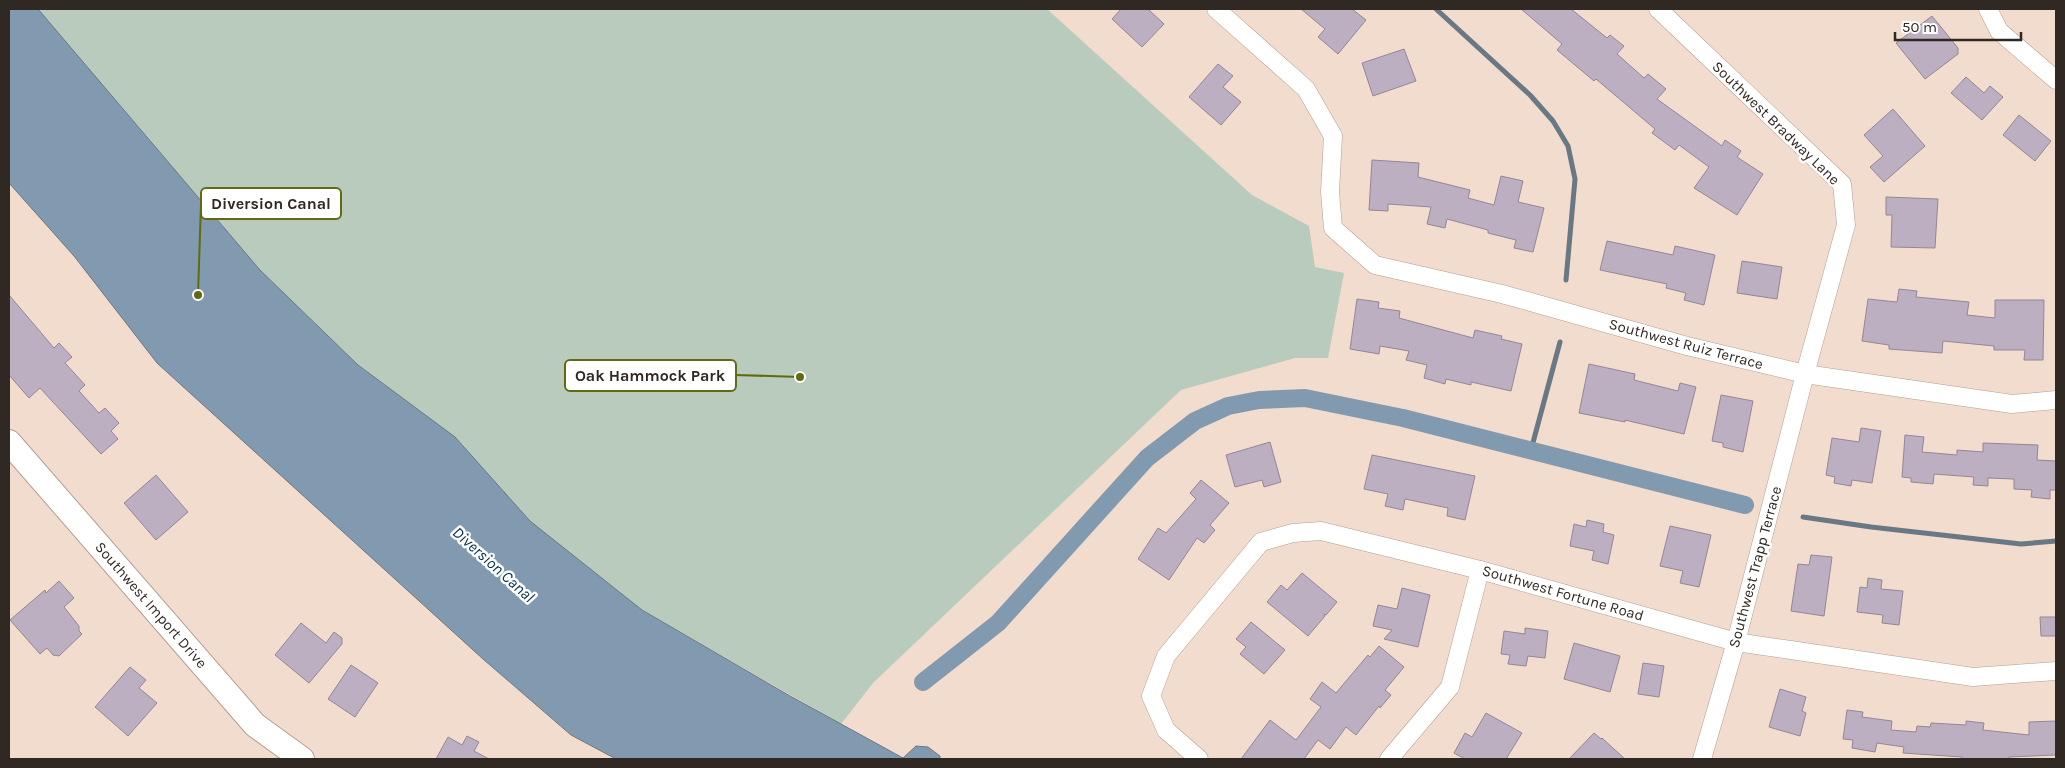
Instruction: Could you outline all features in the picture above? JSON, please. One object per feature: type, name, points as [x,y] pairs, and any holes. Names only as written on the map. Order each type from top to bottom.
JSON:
[{"type":"street","name":"Southwest Ruiz Terrace","points":[[1216,9],[1306,89],[1333,136],[1330,192],[1333,228],[1375,265],[1502,294],[1687,346],[1805,374],[2012,404],[2056,400]]},
{"type":"street","name":"Southwest Bradway Lane","points":[[1658,9],[1842,184],[1846,225],[1805,374]]},
{"type":"street","points":[[1988,9],[1999,31],[2056,80]]},
{"type":"street","name":"Southwest Trapp Terrace","points":[[1702,759],[1736,642],[1805,374]]},
{"type":"street","name":"Southwest Import Drive","points":[[9,442],[255,725],[302,759]]},
{"type":"street","name":"Southwest Fortune Road","points":[[1200,759],[1166,730],[1151,696],[1166,656],[1261,542],[1293,533],[1321,531],[1480,570],[1736,642],[1973,677],[2056,671]]},
{"type":"street","points":[[1388,759],[1450,687],[1480,570]]},
{"type":"green space","points":[[38,9],[1047,9],[1252,195],[1309,226],[1315,267],[1344,273],[1328,358],[1295,358],[1181,390],[873,683],[841,724],[642,610],[530,521],[455,437],[358,365],[260,270]]},
{"type":"water","points":[[9,9],[38,9],[260,270],[358,365],[455,437],[530,521],[642,610],[790,696],[903,758],[916,746],[928,747],[940,756],[940,759],[616,759],[571,735],[483,659],[157,363],[74,256],[9,183]]},
{"type":"building","points":[[1121,9],[1148,9],[1164,24],[1142,47],[1112,19]]},
{"type":"building","points":[[1301,9],[1352,9],[1366,20],[1338,54],[1318,37],[1325,29]]},
{"type":"building","points":[[1521,9],[1571,9],[1607,38],[1610,35],[1624,46],[1617,54],[1644,78],[1648,74],[1666,89],[1657,99],[1722,146],[1725,140],[1741,151],[1737,157],[1763,174],[1737,215],[1694,188],[1709,167],[1679,145],[1675,150],[1652,133],[1655,129],[1596,79],[1594,81],[1557,50],[1562,44]]},
{"type":"building","points":[[1932,16],[1958,48],[1958,54],[1925,79],[1896,43]]},
{"type":"building","points":[[1404,49],[1416,81],[1373,96],[1362,63]]},
{"type":"building","points":[[1218,64],[1233,76],[1223,87],[1241,102],[1221,125],[1189,97]]},
{"type":"building","points":[[1966,77],[1984,93],[1990,86],[2003,97],[1982,120],[1951,93]]},
{"type":"building","points":[[1893,109],[1925,146],[1884,182],[1870,167],[1883,156],[1864,135]]},
{"type":"building","points":[[2019,115],[2051,141],[2035,161],[2003,135]]},
{"type":"building","points":[[1372,160],[1419,163],[1418,177],[1470,190],[1468,198],[1494,205],[1501,176],[1523,181],[1518,202],[1544,208],[1533,252],[1514,248],[1516,240],[1447,219],[1445,228],[1427,224],[1431,207],[1388,204],[1388,211],[1369,210]]},
{"type":"building","points":[[1886,197],[1938,199],[1935,248],[1891,247],[1892,215],[1886,215]]},
{"type":"building","points":[[1607,241],[1673,255],[1675,246],[1715,255],[1704,305],[1684,300],[1686,293],[1666,288],[1667,284],[1600,270]]},
{"type":"building","points":[[1742,261],[1782,267],[1777,299],[1737,293]]},
{"type":"building","points":[[1899,289],[1917,291],[1916,297],[1969,302],[1967,315],[1995,318],[1995,300],[2044,300],[2043,360],[2024,360],[2025,350],[1994,350],[1994,346],[1943,341],[1942,353],[1889,349],[1889,345],[1862,341],[1868,299],[1897,302]]},
{"type":"building","points":[[9,295],[54,348],[59,343],[72,357],[65,363],[85,385],[79,391],[99,413],[105,408],[119,423],[111,431],[118,439],[101,454],[40,388],[29,398],[9,375]]},
{"type":"building","points":[[1357,299],[1379,302],[1378,308],[1400,311],[1399,318],[1473,338],[1475,330],[1502,336],[1501,339],[1522,344],[1511,391],[1471,382],[1471,385],[1446,379],[1445,384],[1424,378],[1427,365],[1406,360],[1409,351],[1380,346],[1379,354],[1350,349]]},
{"type":"building","points":[[1589,364],[1635,374],[1634,380],[1678,391],[1680,383],[1696,387],[1684,434],[1625,420],[1625,422],[1579,413]]},
{"type":"building","points":[[1721,395],[1753,401],[1743,452],[1723,447],[1723,443],[1712,441]]},
{"type":"building","points":[[1861,428],[1881,431],[1872,483],[1852,480],[1851,486],[1834,483],[1835,477],[1826,475],[1832,438],[1859,442]]},
{"type":"building","points":[[1905,435],[1924,437],[1922,452],[1957,455],[1957,450],[1983,452],[1983,443],[2038,445],[2037,460],[2056,461],[2056,490],[2050,490],[2050,499],[2031,497],[2032,490],[2014,489],[2014,479],[1988,478],[1988,486],[1973,485],[1974,477],[1934,474],[1933,484],[1911,482],[1911,478],[1902,477]]},
{"type":"building","points":[[1270,442],[1281,482],[1264,487],[1262,480],[1235,487],[1226,455]]},
{"type":"building","points":[[1372,455],[1475,476],[1465,520],[1447,516],[1448,508],[1405,499],[1403,510],[1385,506],[1388,494],[1364,489]]},
{"type":"building","points":[[156,475],[188,512],[156,540],[124,503]]},
{"type":"building","points":[[1201,480],[1229,503],[1210,525],[1215,530],[1204,543],[1197,538],[1169,580],[1138,559],[1158,528],[1166,533],[1196,499],[1190,493]]},
{"type":"building","points":[[1587,520],[1604,524],[1603,532],[1614,535],[1608,564],[1592,560],[1594,551],[1570,546],[1574,524],[1586,527]]},
{"type":"building","points":[[1670,526],[1711,535],[1699,587],[1680,583],[1683,571],[1660,566]]},
{"type":"building","points":[[1811,555],[1832,557],[1824,616],[1791,611],[1798,564],[1809,565]]},
{"type":"building","points":[[1302,573],[1337,602],[1326,615],[1324,614],[1325,616],[1308,636],[1267,602],[1281,585],[1287,590]]},
{"type":"building","points":[[1868,578],[1882,580],[1881,589],[1903,591],[1899,625],[1882,623],[1883,615],[1857,612],[1860,587],[1867,588]]},
{"type":"building","points":[[59,581],[74,598],[64,607],[79,626],[79,631],[82,634],[59,656],[53,655],[47,648],[40,654],[10,620],[45,590],[46,593]]},
{"type":"building","points":[[1402,588],[1430,595],[1418,647],[1384,639],[1392,630],[1373,626],[1378,605],[1397,609]]},
{"type":"building","points":[[2040,617],[2056,617],[2056,636],[2041,636]]},
{"type":"building","points":[[1251,622],[1285,650],[1264,674],[1240,654],[1246,647],[1236,639]]},
{"type":"building","points":[[301,623],[326,643],[334,632],[342,638],[342,644],[309,683],[275,655]]},
{"type":"building","points":[[1525,628],[1548,631],[1545,658],[1528,656],[1526,666],[1508,664],[1510,655],[1501,654],[1504,631],[1525,634]]},
{"type":"building","points":[[1574,643],[1620,656],[1610,692],[1564,679]]},
{"type":"building","points":[[1379,646],[1404,667],[1385,690],[1391,695],[1380,708],[1379,706],[1356,735],[1346,727],[1330,749],[1318,740],[1304,759],[1241,759],[1270,720],[1296,740],[1321,707],[1310,699],[1322,682],[1336,693],[1368,655],[1370,657]]},
{"type":"building","points":[[1643,663],[1664,666],[1659,697],[1638,694]]},
{"type":"building","points":[[351,665],[378,683],[355,717],[328,699]]},
{"type":"building","points":[[130,667],[146,680],[139,688],[157,703],[128,736],[95,707]]},
{"type":"building","points":[[1780,689],[1806,697],[1802,711],[1806,713],[1800,736],[1769,727]]},
{"type":"building","points":[[1847,710],[1863,712],[1862,717],[1892,721],[1891,730],[1916,732],[1917,726],[1930,727],[1931,723],[1966,725],[1966,721],[1984,723],[1983,730],[2029,735],[2029,722],[2056,721],[2056,755],[2009,757],[2009,759],[1962,759],[1962,757],[1903,753],[1904,747],[1877,743],[1875,752],[1852,748],[1853,740],[1843,739]]},
{"type":"building","points":[[1486,713],[1522,733],[1506,759],[1465,759],[1454,753],[1465,733],[1472,737]]},
{"type":"building","points":[[1594,733],[1602,738],[1625,759],[1569,759]]},
{"type":"building","points":[[467,736],[479,742],[474,751],[489,759],[436,759],[448,737],[462,745]]},
{"type":"waterway","points":[[1436,9],[1530,95],[1553,121],[1568,146],[1575,179],[1566,280]]},
{"type":"waterway","points":[[1531,450],[1560,342]]},
{"type":"waterway","points":[[923,682],[998,623],[1147,458],[1195,421],[1228,406],[1259,400],[1305,398],[1403,418],[1745,505]]},
{"type":"waterway","points":[[1803,517],[1871,527],[2021,544],[2056,541]]},
{"type":"place","name":"Diversion Canal","points":[[198,295]]},
{"type":"place","name":"Oak Hammock Park","points":[[800,377]]}]
